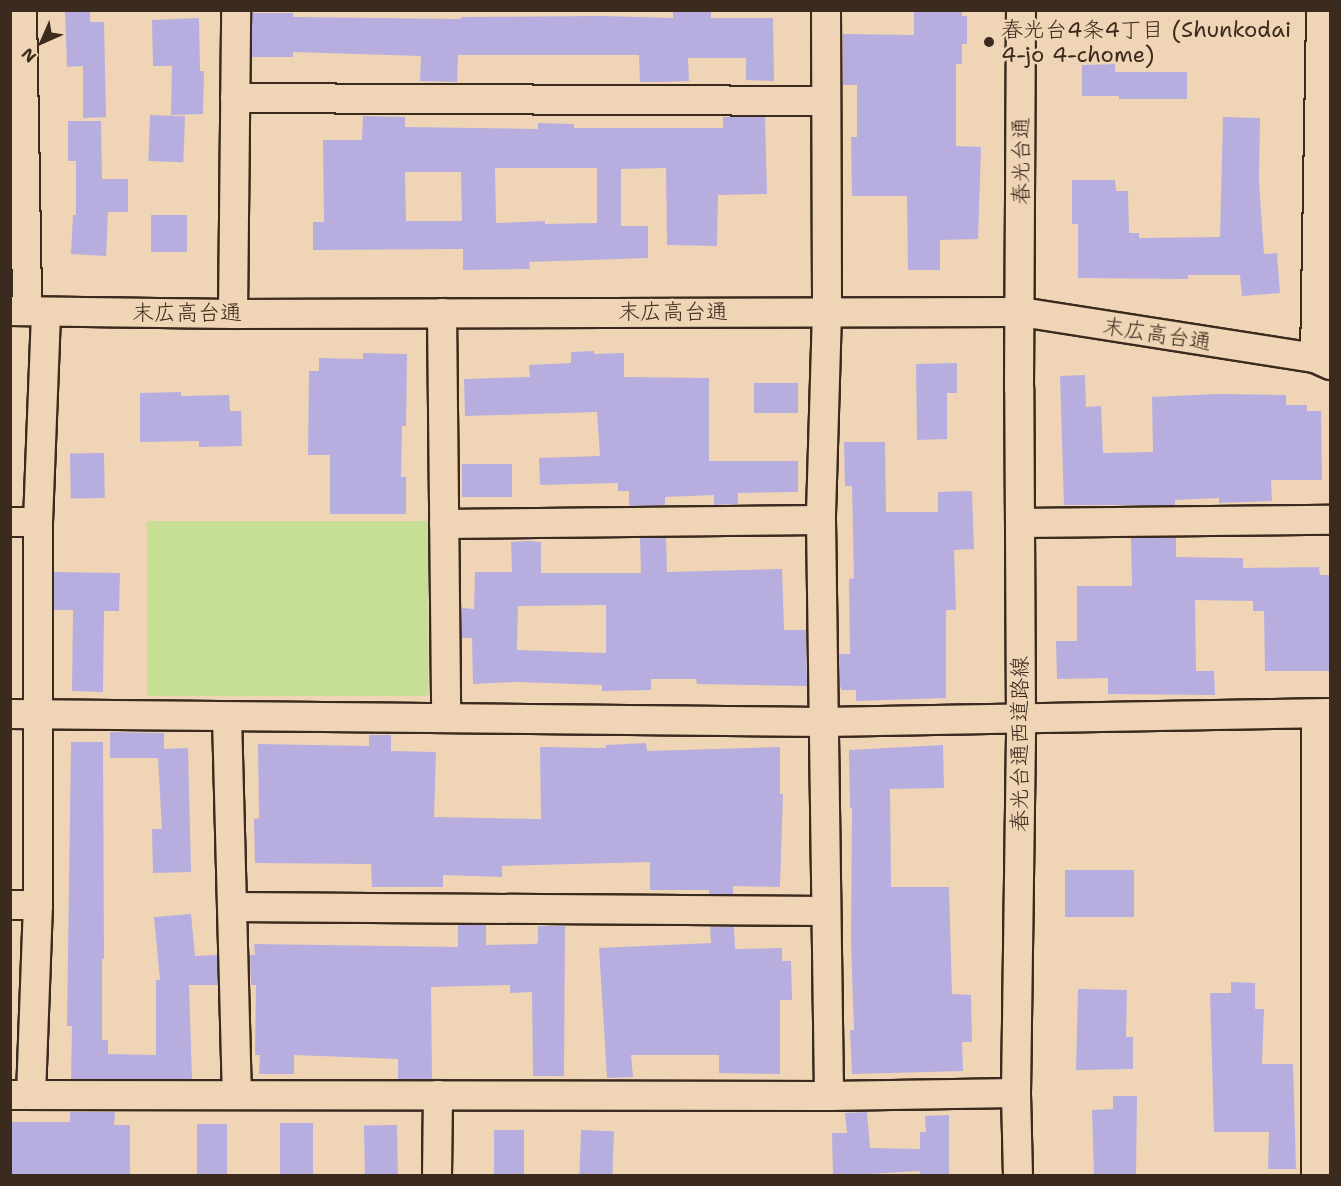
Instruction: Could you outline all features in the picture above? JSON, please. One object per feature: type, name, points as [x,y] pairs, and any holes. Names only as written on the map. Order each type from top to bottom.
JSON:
[{"type":"street","points":[[22,10],[16,76],[39,522],[24,714],[21,1095],[829,1096],[1016,1093]]},
{"type":"street","points":[[233,314],[236,10]]},
{"type":"street","points":[[826,10],[827,312],[821,520],[829,1096]]},
{"type":"street","name":"春光台通","points":[[1021,312],[1022,10]]},
{"type":"street","points":[[1321,10],[1325,172],[1323,362]]},
{"type":"street","points":[[235,98],[825,101]]},
{"type":"street","name":"末広高台通","points":[[28,311],[233,314],[1021,312],[1323,362]]},
{"type":"street","name":"春光台通西道路線","points":[[1018,1176],[1016,1093],[1021,719],[1021,312]]},
{"type":"street","points":[[442,313],[446,717]]},
{"type":"street","points":[[1020,523],[1330,519]]},
{"type":"street","points":[[444,524],[821,520]]},
{"type":"street","points":[[10,522],[39,522]]},
{"type":"street","points":[[24,714],[824,722],[1323,713],[1324,990],[1316,1176]]},
{"type":"street","points":[[227,717],[237,1095]]},
{"type":"street","points":[[232,907],[826,911]]},
{"type":"street","points":[[437,1176],[438,1095]]},
{"type":"green space","points":[[147,521],[428,521],[428,696],[147,696]]},
{"type":"building","points":[[65,10],[90,10],[90,22],[104,22],[106,117],[83,118],[83,66],[67,67]]},
{"type":"building","points":[[673,10],[711,10],[711,18],[773,18],[774,81],[746,80],[746,58],[688,58],[689,81],[640,82],[639,55],[458,55],[457,82],[420,81],[421,56],[293,52],[293,57],[252,57],[252,13],[293,13],[293,17],[461,19],[461,17],[602,16],[673,18]]},
{"type":"building","points":[[914,10],[962,10],[962,16],[967,16],[967,44],[962,44],[962,64],[956,64],[956,146],[981,147],[978,239],[940,240],[940,270],[908,270],[907,196],[852,196],[851,137],[857,137],[857,85],[843,85],[843,34],[914,35]]},
{"type":"building","points":[[199,18],[200,71],[204,71],[203,114],[171,115],[172,66],[153,66],[152,20]]},
{"type":"building","points":[[1115,64],[1115,72],[1187,72],[1187,99],[1119,99],[1119,96],[1082,96],[1082,65]]},
{"type":"building","points":[[150,115],[185,116],[183,162],[148,161]]},
{"type":"building","points":[[363,116],[405,117],[405,127],[538,129],[538,123],[574,124],[574,128],[723,128],[723,117],[765,117],[767,194],[718,195],[717,246],[667,245],[666,168],[621,169],[621,226],[648,226],[648,258],[529,262],[530,269],[463,270],[463,249],[313,250],[313,222],[324,222],[323,140],[362,140]],"holes":[[[495,168],[597,168],[597,223],[545,224],[545,221],[496,223]],[[405,172],[461,172],[462,221],[406,221]]]},
{"type":"building","points":[[1223,117],[1260,118],[1259,181],[1264,254],[1277,253],[1280,293],[1242,296],[1240,275],[1188,275],[1188,279],[1078,278],[1078,224],[1072,224],[1072,180],[1115,180],[1116,191],[1128,191],[1129,233],[1139,233],[1139,238],[1220,237]]},
{"type":"building","points":[[68,121],[101,121],[102,179],[128,179],[128,212],[108,212],[106,256],[71,254],[73,215],[76,215],[76,161],[68,161]]},
{"type":"building","points":[[151,215],[187,215],[187,252],[151,252]]},
{"type":"building","points":[[594,351],[594,354],[624,353],[624,377],[709,378],[709,461],[798,461],[798,492],[738,493],[738,504],[714,505],[714,495],[665,497],[665,505],[629,506],[629,491],[618,491],[618,483],[540,485],[539,458],[600,456],[597,412],[465,416],[464,379],[530,377],[529,365],[571,363],[571,352]]},
{"type":"building","points":[[363,353],[407,354],[406,426],[402,426],[401,477],[406,477],[406,514],[330,514],[330,455],[308,455],[309,371],[319,371],[319,358],[363,359]]},
{"type":"building","points":[[957,363],[957,393],[947,393],[947,439],[917,440],[916,364]]},
{"type":"building","points":[[1085,375],[1086,407],[1101,406],[1103,453],[1153,452],[1152,397],[1217,394],[1286,395],[1286,405],[1307,405],[1307,411],[1321,411],[1322,480],[1271,480],[1272,501],[1219,503],[1219,498],[1175,500],[1175,505],[1064,505],[1060,376]]},
{"type":"building","points":[[754,383],[798,383],[798,413],[754,413]]},
{"type":"building","points":[[181,392],[181,396],[229,395],[230,411],[241,411],[242,446],[199,447],[199,441],[140,442],[140,393]]},
{"type":"building","points":[[844,442],[885,442],[886,512],[938,512],[938,492],[972,491],[974,549],[954,550],[956,610],[946,610],[946,698],[856,701],[856,690],[842,690],[840,686],[839,654],[850,654],[849,579],[854,578],[852,486],[845,486]]},
{"type":"building","points":[[104,453],[105,498],[71,499],[70,454]]},
{"type":"building","points":[[462,464],[512,464],[512,497],[462,497]]},
{"type":"building","points":[[640,538],[666,538],[667,572],[782,569],[784,630],[806,630],[807,686],[697,684],[696,679],[651,679],[651,690],[602,691],[602,685],[518,682],[473,684],[472,638],[462,638],[462,608],[474,609],[475,572],[512,572],[511,542],[541,542],[541,573],[641,573]],"holes":[[[606,605],[606,653],[517,650],[518,606]]]},
{"type":"building","points":[[1131,538],[1176,538],[1176,557],[1243,558],[1243,568],[1319,567],[1320,575],[1330,575],[1330,671],[1265,671],[1264,611],[1253,611],[1253,601],[1195,600],[1196,671],[1214,671],[1215,695],[1108,694],[1108,678],[1057,679],[1056,641],[1077,641],[1077,586],[1132,586]]},
{"type":"building","points":[[54,572],[120,573],[119,611],[104,611],[103,692],[72,691],[73,610],[54,610]]},
{"type":"building","points":[[110,732],[164,733],[164,749],[188,748],[191,872],[153,873],[152,829],[162,829],[158,758],[110,758]]},
{"type":"building","points":[[369,735],[391,735],[391,751],[436,752],[434,817],[541,819],[540,747],[606,748],[606,745],[646,743],[647,751],[780,747],[780,794],[783,794],[780,887],[733,886],[733,894],[709,894],[709,890],[650,890],[650,862],[502,866],[502,877],[443,875],[443,887],[372,887],[371,864],[255,863],[254,819],[259,818],[258,744],[369,746]]},
{"type":"building","points":[[71,742],[103,742],[102,1040],[108,1040],[108,1054],[156,1055],[156,980],[160,980],[154,917],[191,914],[195,956],[217,955],[218,985],[189,985],[192,1079],[71,1079],[72,1026],[67,1026]]},
{"type":"building","points":[[943,745],[944,788],[890,789],[891,887],[949,887],[952,994],[971,995],[972,1042],[962,1042],[963,1071],[852,1074],[850,1030],[854,1030],[851,943],[852,808],[850,808],[849,750]]},
{"type":"building","points":[[1065,870],[1134,870],[1134,917],[1065,917]]},
{"type":"building","points":[[458,925],[486,925],[486,945],[535,944],[538,943],[538,926],[565,926],[564,1076],[533,1076],[532,992],[510,993],[510,985],[431,987],[432,1079],[398,1079],[398,1059],[294,1055],[294,1074],[259,1074],[260,1055],[255,1055],[256,985],[251,985],[250,955],[255,955],[254,944],[458,947]]},
{"type":"building","points":[[710,927],[734,927],[735,949],[782,948],[782,961],[791,961],[792,1000],[780,1000],[780,1074],[719,1073],[719,1055],[631,1055],[633,1077],[607,1078],[599,948],[711,943]]},
{"type":"building","points":[[1231,982],[1255,983],[1255,1009],[1264,1009],[1262,1064],[1293,1064],[1296,1169],[1268,1169],[1269,1132],[1214,1132],[1210,993],[1231,993]]},
{"type":"building","points":[[1078,989],[1127,990],[1126,1037],[1133,1037],[1133,1069],[1076,1070]]},
{"type":"building","points":[[1113,1096],[1137,1096],[1136,1176],[1094,1176],[1092,1110],[1113,1109]]},
{"type":"building","points":[[70,1112],[115,1112],[114,1125],[130,1125],[130,1176],[12,1176],[12,1122],[70,1122]]},
{"type":"building","points":[[867,1112],[870,1148],[920,1149],[920,1132],[926,1132],[925,1116],[949,1115],[949,1176],[920,1176],[920,1171],[833,1176],[832,1133],[847,1133],[845,1113]]},
{"type":"building","points":[[280,1123],[313,1123],[313,1176],[280,1176]]},
{"type":"building","points":[[197,1124],[227,1124],[227,1176],[197,1176]]},
{"type":"building","points":[[397,1125],[398,1176],[365,1176],[364,1126]]},
{"type":"building","points":[[494,1130],[524,1130],[524,1176],[494,1176]]},
{"type":"building","points":[[581,1130],[614,1131],[612,1176],[579,1176]]},
{"type":"place","name":"春光台4条4丁目 (Shunkodai 4-jo 4-chome)","points":[[989,42]]}]
